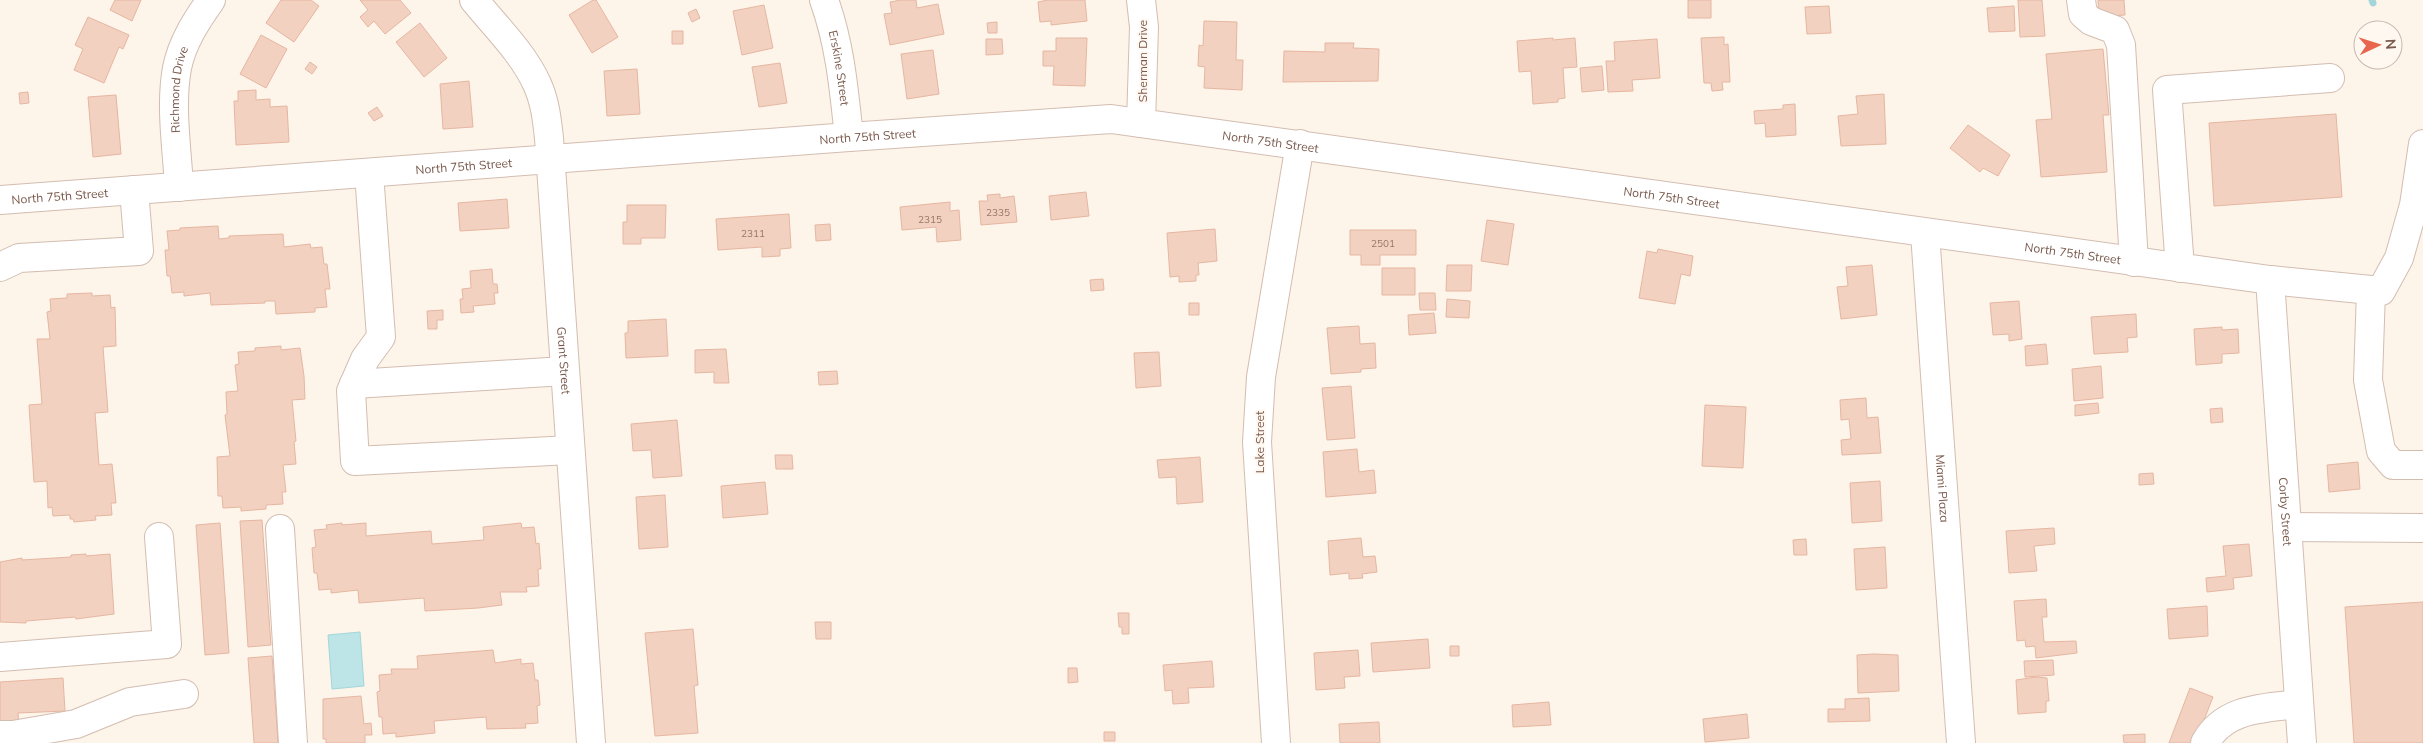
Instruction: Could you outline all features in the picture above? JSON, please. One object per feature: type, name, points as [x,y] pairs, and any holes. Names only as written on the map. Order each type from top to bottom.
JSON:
[{"type":"street","name":"Richmond Drive","points":[[179,187],[174,90],[177,67],[188,37],[211,0]]},
{"type":"street","name":"Grant Street","points":[[474,0],[525,62],[538,85],[544,104],[550,160],[591,743]]},
{"type":"street","name":"Erskine Street","points":[[824,0],[842,68],[849,137]]},
{"type":"street","name":"Sherman Drive","points":[[1141,0],[1144,27],[1141,123]]},
{"type":"street","points":[[2081,0],[2083,14],[2092,21],[2116,30],[2121,44],[2134,262]]},
{"type":"street","points":[[2180,268],[2167,90],[2330,78]]},
{"type":"street","name":"North 75th Street","points":[[0,200],[1079,120],[1111,120],[1300,144],[2134,262],[2270,280],[2371,290]]},
{"type":"street","name":"Lake Street","points":[[1276,743],[1257,442],[1261,377],[1300,144]]},
{"type":"street","points":[[2423,144],[2414,205],[2399,258],[2382,291],[2371,290],[2368,380],[2381,451],[2392,465],[2423,465]]},
{"type":"street","points":[[368,173],[381,337],[365,359],[351,391],[355,462],[570,450]]},
{"type":"street","points":[[0,267],[19,258],[139,251],[134,190]]},
{"type":"street","name":"Miami Plaza","points":[[1925,233],[1961,743]]},
{"type":"street","name":"Corby Street","points":[[2270,280],[2302,743]]},
{"type":"street","points":[[354,384],[565,371]]},
{"type":"street","points":[[2287,527],[2423,528]]},
{"type":"street","points":[[280,530],[293,743]]},
{"type":"street","points":[[0,656],[166,644],[159,537]]},
{"type":"street","points":[[0,735],[13,735],[76,724],[130,702],[184,694]]},
{"type":"street","points":[[2205,743],[2212,730],[2243,711],[2299,704]]},
{"type":"water","points":[[360,632],[364,686],[332,689],[328,635]]},
{"type":"building","points":[[115,0],[141,0],[132,21],[110,10]]},
{"type":"building","points":[[281,0],[311,0],[319,6],[294,42],[266,23]]},
{"type":"building","points":[[360,0],[400,0],[411,13],[385,34],[374,21],[368,27],[360,17],[368,10]]},
{"type":"building","points":[[596,0],[618,37],[592,53],[569,15]]},
{"type":"building","points":[[916,0],[917,8],[938,4],[944,34],[890,45],[884,14],[892,13],[890,2]]},
{"type":"building","points":[[1048,0],[1085,0],[1087,21],[1051,25],[1051,21],[1040,22],[1038,2]]},
{"type":"building","points":[[1688,0],[1711,0],[1711,18],[1688,18]]},
{"type":"building","points":[[2018,0],[2042,0],[2045,36],[2020,37]]},
{"type":"building","points":[[2098,0],[2124,0],[2125,15],[2099,17]]},
{"type":"building","points":[[764,5],[773,48],[742,55],[733,11]]},
{"type":"building","points":[[1829,6],[1831,33],[1807,34],[1805,7]]},
{"type":"building","points":[[2014,6],[2015,31],[1989,32],[1987,8]]},
{"type":"building","points":[[696,9],[700,18],[692,22],[688,13]]},
{"type":"building","points":[[88,17],[129,35],[123,49],[119,47],[104,83],[74,70],[83,49],[75,45]]},
{"type":"building","points":[[1204,21],[1237,22],[1236,60],[1243,60],[1242,90],[1204,88],[1205,67],[1198,66],[1199,45],[1203,46]]},
{"type":"building","points":[[997,22],[997,33],[988,33],[987,23]]},
{"type":"building","points":[[420,23],[447,58],[424,77],[396,42]]},
{"type":"building","points":[[672,31],[683,31],[683,44],[672,44]]},
{"type":"building","points":[[261,35],[287,49],[266,88],[240,74]]},
{"type":"building","points":[[1724,37],[1724,45],[1728,44],[1730,82],[1722,82],[1723,90],[1712,91],[1711,83],[1704,83],[1701,38]]},
{"type":"building","points":[[1056,38],[1087,38],[1085,86],[1053,85],[1054,66],[1043,66],[1043,51],[1056,51]]},
{"type":"building","points":[[1553,38],[1553,40],[1575,38],[1577,67],[1563,68],[1565,98],[1558,99],[1558,102],[1533,104],[1531,71],[1519,72],[1517,41]]},
{"type":"building","points":[[986,39],[1002,39],[1003,54],[986,55]]},
{"type":"building","points":[[1657,39],[1660,78],[1632,80],[1633,91],[1608,92],[1606,61],[1615,61],[1614,42]]},
{"type":"building","points":[[1325,43],[1354,43],[1353,48],[1379,49],[1378,81],[1283,82],[1284,51],[1325,52]]},
{"type":"building","points":[[2103,49],[2109,115],[2103,115],[2107,172],[2041,177],[2036,120],[2052,119],[2046,54]]},
{"type":"building","points":[[933,50],[939,94],[907,99],[901,54]]},
{"type":"building","points":[[310,62],[317,67],[312,74],[305,69]]},
{"type":"building","points":[[780,63],[787,103],[759,107],[752,67]]},
{"type":"building","points":[[1602,66],[1604,90],[1582,92],[1580,68]]},
{"type":"building","points":[[637,69],[640,114],[607,116],[604,71]]},
{"type":"building","points":[[469,81],[473,127],[443,129],[440,84]]},
{"type":"building","points":[[256,90],[256,100],[270,99],[270,107],[287,106],[289,142],[236,145],[234,101],[238,101],[238,91]]},
{"type":"building","points":[[28,92],[29,103],[20,104],[19,93]]},
{"type":"building","points":[[1884,94],[1886,144],[1841,146],[1838,116],[1858,114],[1856,96]]},
{"type":"building","points":[[116,95],[121,154],[93,157],[88,97]]},
{"type":"building","points":[[1795,104],[1796,135],[1766,137],[1765,123],[1755,124],[1754,111],[1783,109],[1783,105]]},
{"type":"building","points":[[377,107],[383,116],[374,121],[368,113]]},
{"type":"building","points":[[2336,114],[2342,197],[2214,206],[2209,123]]},
{"type":"building","points":[[1968,125],[2010,155],[1998,176],[1983,168],[1980,172],[1950,148]]},
{"type":"building","points":[[1086,192],[1089,216],[1051,220],[1049,196]]},
{"type":"building","points":[[1000,194],[1000,198],[1014,196],[1017,222],[981,225],[979,201],[988,201],[987,195]]},
{"type":"building","points":[[507,199],[509,228],[460,231],[458,203]]},
{"type":"building","points":[[950,202],[950,211],[959,210],[961,240],[937,242],[936,227],[902,230],[900,207]]},
{"type":"building","points":[[627,205],[666,205],[665,238],[641,238],[641,244],[623,244],[623,222],[627,222]]},
{"type":"building","points":[[789,214],[791,248],[780,249],[780,256],[762,257],[762,247],[718,250],[716,219]]},
{"type":"building","points":[[1487,220],[1514,224],[1508,265],[1481,261]]},
{"type":"building","points":[[830,224],[831,240],[816,241],[815,225]]},
{"type":"building","points":[[218,226],[219,239],[229,238],[229,236],[283,234],[284,247],[310,244],[311,248],[322,247],[324,264],[327,264],[330,289],[325,289],[327,307],[315,308],[315,312],[276,314],[275,301],[211,305],[210,293],[184,296],[184,292],[172,293],[170,276],[167,276],[165,250],[169,250],[167,231],[180,230],[180,228]]},
{"type":"building","points":[[1215,229],[1217,261],[1198,263],[1199,275],[1196,275],[1196,281],[1179,282],[1179,276],[1170,277],[1167,233]]},
{"type":"building","points":[[1350,230],[1416,230],[1416,255],[1380,255],[1380,265],[1361,265],[1361,255],[1350,255]]},
{"type":"building","points":[[1658,249],[1693,256],[1690,276],[1681,274],[1675,304],[1639,298],[1647,251],[1657,253]]},
{"type":"building","points":[[1447,265],[1472,265],[1471,291],[1446,291]]},
{"type":"building","points":[[1872,265],[1877,315],[1841,319],[1837,287],[1848,286],[1846,267]]},
{"type":"building","points":[[1382,268],[1415,268],[1415,295],[1382,295]]},
{"type":"building","points":[[492,269],[493,284],[497,284],[498,293],[494,293],[495,304],[473,306],[474,312],[461,313],[460,299],[463,299],[462,289],[471,288],[470,271]]},
{"type":"building","points":[[1103,279],[1104,290],[1091,291],[1090,280]]},
{"type":"building","points":[[92,293],[92,296],[110,295],[111,308],[115,307],[116,346],[103,347],[108,412],[95,413],[99,465],[112,464],[116,503],[111,503],[112,515],[95,516],[96,520],[74,522],[73,519],[70,519],[70,515],[53,516],[52,507],[48,508],[47,481],[34,482],[29,405],[42,404],[37,339],[50,339],[47,312],[51,311],[50,299],[67,298],[67,294]]},
{"type":"building","points":[[1419,293],[1435,293],[1436,310],[1420,310]]},
{"type":"building","points":[[1447,299],[1470,301],[1469,318],[1446,317]]},
{"type":"building","points":[[2019,301],[2022,339],[2009,341],[2009,334],[1993,335],[1990,303]]},
{"type":"building","points":[[1189,303],[1199,303],[1199,315],[1189,315]]},
{"type":"building","points":[[443,310],[443,320],[437,320],[437,329],[428,329],[427,311]]},
{"type":"building","points":[[1434,313],[1436,333],[1409,335],[1408,315]]},
{"type":"building","points":[[2136,314],[2137,337],[2127,338],[2128,352],[2094,354],[2091,317]]},
{"type":"building","points":[[666,319],[668,356],[626,358],[625,333],[628,333],[628,321]]},
{"type":"building","points":[[1359,326],[1360,344],[1375,343],[1376,368],[1361,369],[1361,372],[1331,374],[1327,328]]},
{"type":"building","points":[[2222,327],[2222,330],[2238,329],[2239,353],[2222,354],[2222,363],[2196,365],[2194,329]]},
{"type":"building","points":[[2046,344],[2048,364],[2026,366],[2025,346]]},
{"type":"building","points":[[281,346],[281,350],[300,348],[305,399],[292,400],[296,464],[283,465],[286,492],[282,492],[283,504],[266,505],[266,509],[241,511],[241,507],[223,508],[222,496],[218,496],[217,457],[230,456],[225,415],[227,414],[226,392],[238,391],[235,365],[239,364],[238,352],[255,351],[255,348]]},
{"type":"building","points":[[726,349],[729,383],[714,383],[714,372],[695,373],[695,350]]},
{"type":"building","points":[[1159,352],[1161,386],[1136,388],[1134,353]]},
{"type":"building","points":[[2101,366],[2103,398],[2074,401],[2072,369]]},
{"type":"building","points":[[837,371],[838,384],[819,385],[818,372]]},
{"type":"building","points":[[1351,386],[1355,438],[1327,440],[1322,388]]},
{"type":"building","points":[[1866,398],[1867,418],[1878,417],[1881,453],[1842,455],[1841,440],[1851,439],[1849,419],[1841,420],[1840,400]]},
{"type":"building","points":[[2098,403],[2099,413],[2075,416],[2075,405]]},
{"type":"building","points":[[1705,405],[1746,407],[1743,468],[1702,466]]},
{"type":"building","points":[[2222,408],[2223,422],[2211,423],[2210,409]]},
{"type":"building","points":[[677,420],[682,476],[653,478],[651,450],[633,451],[631,424]]},
{"type":"building","points":[[1357,449],[1359,472],[1374,470],[1376,493],[1326,497],[1323,452]]},
{"type":"building","points":[[775,455],[792,455],[793,469],[776,469]]},
{"type":"building","points":[[1200,457],[1203,502],[1177,504],[1176,477],[1159,478],[1157,460]]},
{"type":"building","points":[[2358,462],[2360,489],[2329,492],[2327,465]]},
{"type":"building","points":[[2153,473],[2154,484],[2139,485],[2139,474]]},
{"type":"building","points":[[1880,481],[1882,521],[1852,523],[1850,483]]},
{"type":"building","points":[[765,482],[768,514],[723,518],[721,486]]},
{"type":"building","points":[[665,495],[668,547],[639,549],[636,497]]},
{"type":"building","points":[[262,520],[271,645],[248,647],[240,521]]},
{"type":"building","points":[[220,523],[229,653],[205,655],[196,525]]},
{"type":"building","points":[[342,523],[342,525],[366,523],[366,536],[431,531],[432,544],[484,540],[483,527],[521,523],[522,528],[534,527],[536,544],[539,543],[541,569],[538,569],[539,586],[526,587],[527,592],[500,592],[502,605],[478,608],[425,611],[424,598],[359,603],[358,590],[331,593],[331,589],[319,590],[317,573],[314,573],[312,548],[316,547],[314,530],[327,529],[326,525]]},
{"type":"building","points":[[2054,528],[2055,544],[2034,546],[2037,571],[2009,573],[2006,531]]},
{"type":"building","points":[[1361,538],[1363,557],[1375,556],[1377,572],[1362,574],[1363,578],[1349,579],[1349,573],[1330,575],[1328,541]]},
{"type":"building","points":[[1806,539],[1807,555],[1794,555],[1793,540]]},
{"type":"building","points":[[2249,544],[2252,576],[2233,578],[2234,589],[2207,592],[2206,578],[2226,576],[2223,546]]},
{"type":"building","points":[[1885,547],[1887,588],[1856,590],[1854,549]]},
{"type":"building","points":[[86,554],[86,556],[110,554],[114,614],[76,619],[75,617],[26,621],[26,623],[0,622],[0,562],[22,558],[22,560],[71,557],[71,555]]},
{"type":"building","points":[[2046,599],[2047,617],[2042,617],[2044,642],[2076,641],[2077,653],[2036,658],[2035,646],[2026,647],[2025,640],[2017,641],[2014,601]]},
{"type":"building","points":[[2423,602],[2423,743],[2354,743],[2345,607]]},
{"type":"building","points":[[2207,606],[2208,636],[2169,639],[2167,609]]},
{"type":"building","points":[[1118,613],[1129,613],[1129,634],[1122,634],[1122,627],[1119,627]]},
{"type":"building","points":[[815,622],[831,622],[831,639],[816,639]]},
{"type":"building","points":[[693,629],[698,685],[694,686],[698,733],[655,736],[645,633]]},
{"type":"building","points":[[1428,639],[1430,668],[1373,672],[1371,643]]},
{"type":"building","points":[[1450,646],[1459,646],[1459,656],[1450,656]]},
{"type":"building","points":[[493,650],[495,663],[521,659],[521,664],[533,663],[535,680],[538,680],[540,705],[537,706],[538,723],[525,724],[526,728],[487,729],[486,717],[434,721],[435,733],[396,737],[396,733],[383,734],[382,717],[379,717],[377,692],[380,691],[379,675],[392,674],[391,669],[418,669],[417,656]]},
{"type":"building","points":[[1358,650],[1360,676],[1344,677],[1345,688],[1316,690],[1314,653]]},
{"type":"building","points":[[1857,655],[1898,655],[1899,691],[1858,693]]},
{"type":"building","points":[[272,656],[278,743],[254,743],[248,658]]},
{"type":"building","points":[[2053,660],[2054,675],[2025,677],[2024,661]]},
{"type":"building","points":[[1212,661],[1214,687],[1188,688],[1189,703],[1173,704],[1172,690],[1165,691],[1163,665]]},
{"type":"building","points":[[1068,668],[1077,668],[1078,682],[1068,683]]},
{"type":"building","points":[[2036,677],[2047,678],[2049,701],[2046,701],[2046,712],[2018,714],[2016,680]]},
{"type":"building","points":[[63,678],[65,711],[18,713],[19,726],[0,727],[0,682]]},
{"type":"building","points":[[2190,688],[2213,697],[2195,743],[2169,743]]},
{"type":"building","points":[[361,696],[364,724],[371,723],[372,735],[365,735],[365,743],[326,743],[326,739],[323,739],[323,699]]},
{"type":"building","points":[[1869,698],[1870,721],[1828,722],[1828,709],[1845,709],[1845,699]]},
{"type":"building","points":[[1549,702],[1551,725],[1513,727],[1512,705]]},
{"type":"building","points":[[1747,714],[1749,738],[1705,742],[1703,719]]},
{"type":"building","points":[[1379,722],[1380,743],[1340,743],[1339,724]]},
{"type":"building","points":[[1104,732],[1115,732],[1115,741],[1104,741]]},
{"type":"building","points":[[2145,734],[2145,743],[2124,743],[2123,735]]}]
